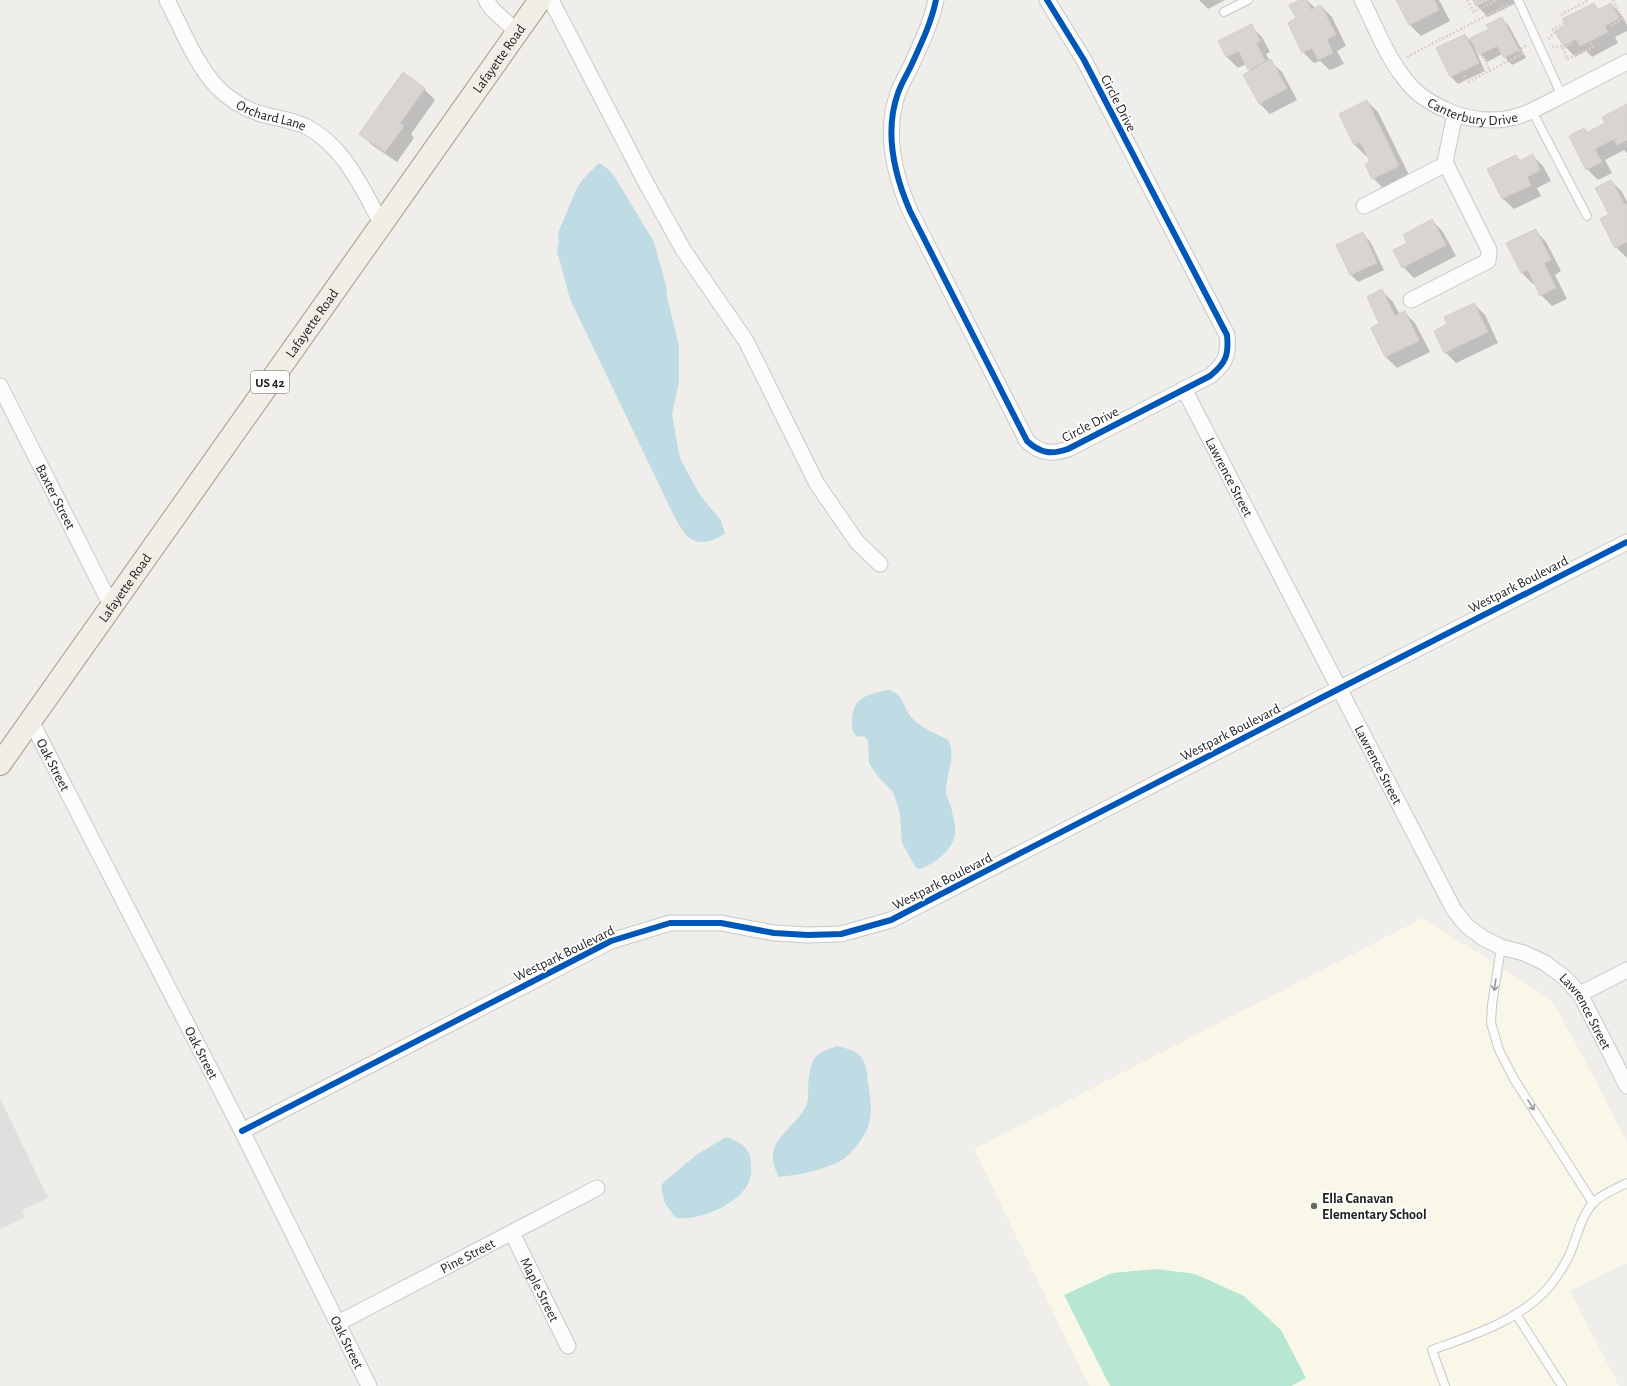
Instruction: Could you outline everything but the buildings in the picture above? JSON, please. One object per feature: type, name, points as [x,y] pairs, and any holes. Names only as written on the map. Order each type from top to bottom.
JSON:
[{"type":"main road","name":"Lafayette Road","points":[[0,764],[540,0]]},
{"type":"street","name":"Orchard Lane","points":[[167,0],[203,69],[218,87],[236,102],[255,112],[287,119],[306,127],[324,138],[338,151],[349,167],[382,224]]},
{"type":"street","points":[[486,0],[492,8],[518,33]]},
{"type":"street","points":[[551,0],[646,183],[680,244],[746,341],[817,484],[857,542],[880,564]]},
{"type":"street","name":"Circle Drive","points":[[936,0],[933,13],[921,44],[898,93],[893,117],[892,141],[894,165],[900,189],[1027,441],[1035,448],[1045,453],[1058,453],[1210,376],[1220,368],[1226,358],[1228,347],[1227,335],[1084,60],[1047,0]]},
{"type":"street","name":"Canterbury Drive","points":[[1362,0],[1394,63],[1404,79],[1418,94],[1434,105],[1455,114],[1471,118],[1490,120],[1510,118],[1532,111],[1627,62]]},
{"type":"street","points":[[1411,300],[1488,261],[1489,250],[1445,162],[1455,114]]},
{"type":"street","points":[[1364,206],[1446,164]]},
{"type":"street","name":"Baxter Street","points":[[0,386],[112,607]]},
{"type":"street","name":"Lawrence Street","points":[[1184,389],[1454,910],[1467,926],[1483,938],[1502,947],[1524,953],[1545,963],[1564,977],[1580,994],[1627,1086]]},
{"type":"street","name":"Westpark Boulevard","points":[[242,1131],[611,941],[670,923],[721,924],[774,933],[808,936],[841,934],[891,920],[1627,542]]},
{"type":"street","name":"Oak Street","points":[[31,721],[242,1131],[369,1386]]},
{"type":"street","points":[[1580,994],[1627,970]]},
{"type":"street","name":"Pine Street","points":[[338,1323],[598,1188]]},
{"type":"street","name":"Maple Street","points":[[512,1233],[568,1346]]},
{"type":"lane","points":[[1224,12],[1248,0]]},
{"type":"lane","points":[[1514,2],[1538,44],[1562,96]]},
{"type":"lane","points":[[1532,111],[1587,216]]},
{"type":"lane","points":[[1502,947],[1492,1005],[1491,1023],[1500,1050],[1514,1079],[1593,1203]]},
{"type":"lane","points":[[1445,1386],[1432,1350],[1472,1335],[1505,1320],[1532,1304],[1550,1286],[1568,1256],[1580,1225],[1593,1203],[1627,1183]]},
{"type":"lane","points":[[1516,1314],[1562,1386]]},
{"type":"path","points":[[1467,0],[1474,12],[1497,0]]},
{"type":"path","points":[[1464,75],[1468,82],[1522,54],[1519,50],[1538,44],[1554,32],[1553,29],[1566,23],[1562,14],[1589,0]]},
{"type":"path","points":[[1611,26],[1622,19],[1613,0]]},
{"type":"path","points":[[1405,58],[1514,2]]},
{"type":"path","points":[[1573,43],[1562,47],[1567,59],[1593,47],[1591,43]]},
{"type":"path","points":[[1483,56],[1490,71]]},
{"type":"shaded area","name":"Ella Canavan Elementary School","points":[[1423,918],[1552,1000],[1627,1143],[1627,1263],[1570,1291],[1619,1386],[1089,1386],[974,1149]]},
{"type":"shaded area","points":[[0,1098],[48,1198],[22,1210],[25,1217],[1,1229],[0,1226]]},
{"type":"green space","points":[[1157,1269],[1195,1274],[1244,1296],[1281,1330],[1306,1378],[1291,1386],[1110,1386],[1064,1295],[1112,1273]]},
{"type":"water","points":[[599,163],[608,169],[614,176],[654,242],[666,286],[667,297],[679,346],[679,382],[672,414],[678,449],[681,460],[698,492],[721,521],[725,533],[710,541],[694,541],[685,534],[678,524],[570,299],[557,251],[559,242],[558,233],[577,188],[584,178]]},
{"type":"water","points":[[888,690],[893,691],[900,697],[908,713],[915,721],[923,727],[948,740],[950,747],[951,759],[946,791],[955,824],[954,838],[948,850],[943,855],[921,869],[916,868],[902,843],[900,814],[895,797],[892,791],[879,778],[869,763],[868,741],[864,736],[858,737],[852,730],[853,713],[858,702],[868,695]]},
{"type":"water","points":[[836,1046],[856,1053],[861,1057],[866,1066],[871,1106],[871,1114],[867,1129],[853,1150],[840,1161],[814,1171],[779,1177],[774,1165],[773,1154],[775,1146],[806,1106],[808,1099],[809,1074],[813,1061],[821,1053]]},
{"type":"water","points":[[726,1137],[740,1143],[749,1153],[751,1176],[748,1184],[743,1192],[735,1199],[716,1210],[695,1217],[676,1218],[665,1204],[661,1186],[696,1155]]},
{"type":"cycle path","points":[[936,0],[928,26],[898,93],[894,108],[891,138],[895,168],[910,211],[1027,441],[1036,448],[1046,452],[1056,452],[1068,449],[1210,376],[1223,363],[1227,353],[1228,342],[1227,335],[1084,60],[1047,0]]},
{"type":"cycle path","points":[[242,1131],[611,941],[670,923],[721,923],[774,933],[808,935],[841,934],[891,920],[1627,542]]},
{"type":"place","name":"Ella Canavan Elementary School","points":[[1314,1206]]}]
